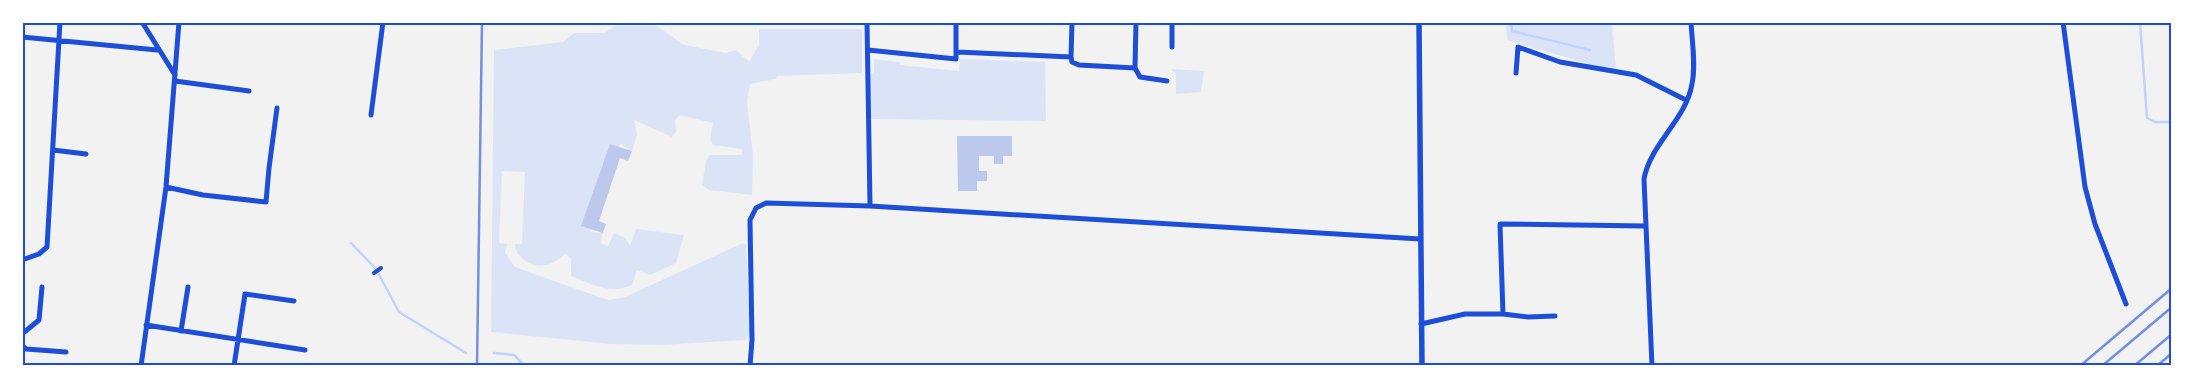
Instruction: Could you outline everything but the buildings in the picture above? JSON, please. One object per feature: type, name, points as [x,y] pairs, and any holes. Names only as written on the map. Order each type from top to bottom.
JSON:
[{"type":"street","points":[[22,260],[40,254],[47,247],[60,22]]},
{"type":"street","points":[[142,22],[175,78],[249,91]]},
{"type":"street","points":[[141,366],[166,187],[179,22]]},
{"type":"street","points":[[371,115],[383,22]]},
{"type":"street","points":[[867,22],[870,206]]},
{"type":"street","points":[[868,50],[956,59],[956,22]]},
{"type":"street","points":[[1072,22],[1072,62],[1080,65],[1135,68]]},
{"type":"street","points":[[1136,22],[1135,68],[1140,77],[1167,81]]},
{"type":"street","points":[[1172,22],[1172,47]]},
{"type":"street","points":[[1419,22],[1422,366]]},
{"type":"street","points":[[1652,366],[1643,186],[1649,162],[1686,100],[1692,83],[1691,22]]},
{"type":"street","points":[[2063,22],[2085,187],[2095,224],[2126,304]]},
{"type":"street","points":[[22,37],[157,50]]},
{"type":"street","points":[[1516,73],[1518,47],[1560,62],[1636,76],[1686,100]]},
{"type":"street","points":[[957,52],[1071,58]]},
{"type":"street","points":[[166,187],[203,195],[266,202],[268,168],[277,108]]},
{"type":"street","points":[[52,150],[86,154]]},
{"type":"street","points":[[750,366],[752,340],[750,225],[754,211],[759,206],[770,202],[870,206],[1420,239]]},
{"type":"street","points":[[1503,314],[1500,224],[1645,226]]},
{"type":"street","points":[[374,273],[381,268]]},
{"type":"street","points":[[22,334],[39,320],[42,287]]},
{"type":"street","points":[[181,331],[188,287]]},
{"type":"street","points":[[234,366],[245,294],[294,301]]},
{"type":"street","points":[[1421,324],[1464,314],[1555,316]]},
{"type":"street","points":[[146,325],[306,350]]},
{"type":"street","points":[[22,345],[26,348],[66,352]]},
{"type":"shaded area","points":[[1506,23],[1612,23],[1616,68],[1596,66],[1507,40]]},
{"type":"shaded area","points":[[615,26],[657,26],[684,45],[726,53],[736,50],[749,62],[759,45],[759,29],[862,29],[862,73],[777,76],[776,79],[750,84],[747,101],[753,156],[752,195],[709,190],[702,185],[706,161],[710,155],[742,155],[742,149],[713,145],[710,139],[713,123],[679,115],[675,121],[676,131],[672,137],[634,120],[637,135],[632,151],[621,144],[618,147],[610,144],[582,226],[590,229],[590,232],[603,233],[600,243],[608,246],[614,233],[625,238],[630,246],[636,229],[684,235],[676,263],[650,275],[637,270],[632,285],[624,288],[609,289],[571,276],[571,259],[566,254],[546,265],[534,265],[523,259],[516,250],[515,244],[522,244],[525,172],[502,171],[499,243],[507,244],[505,253],[515,267],[602,298],[609,300],[625,297],[743,243],[746,245],[750,335],[745,340],[661,345],[610,344],[491,332],[494,50],[563,42],[574,33],[604,33]]},
{"type":"shaded area","points":[[874,59],[900,62],[900,65],[959,71],[960,59],[1045,62],[1046,121],[871,119],[870,74],[874,73]]},
{"type":"shaded area","points":[[1171,69],[1204,71],[1201,92],[1176,94],[1176,74]]},
{"type":"waterway","points":[[1511,22],[1512,31],[1590,50]]},
{"type":"waterway","points":[[2140,22],[2147,118],[2155,122],[2172,122]]},
{"type":"waterway","points":[[351,243],[376,269],[399,312],[466,353]]},
{"type":"waterway","points":[[494,353],[514,355],[525,366]]},
{"type":"railway","points":[[477,366],[482,22]]},
{"type":"railway","points":[[2080,366],[2172,288]]},
{"type":"railway","points":[[2102,366],[2172,307]]},
{"type":"railway","points":[[2134,366],[2172,334]]},
{"type":"railway","points":[[2157,366],[2172,353]]}]
